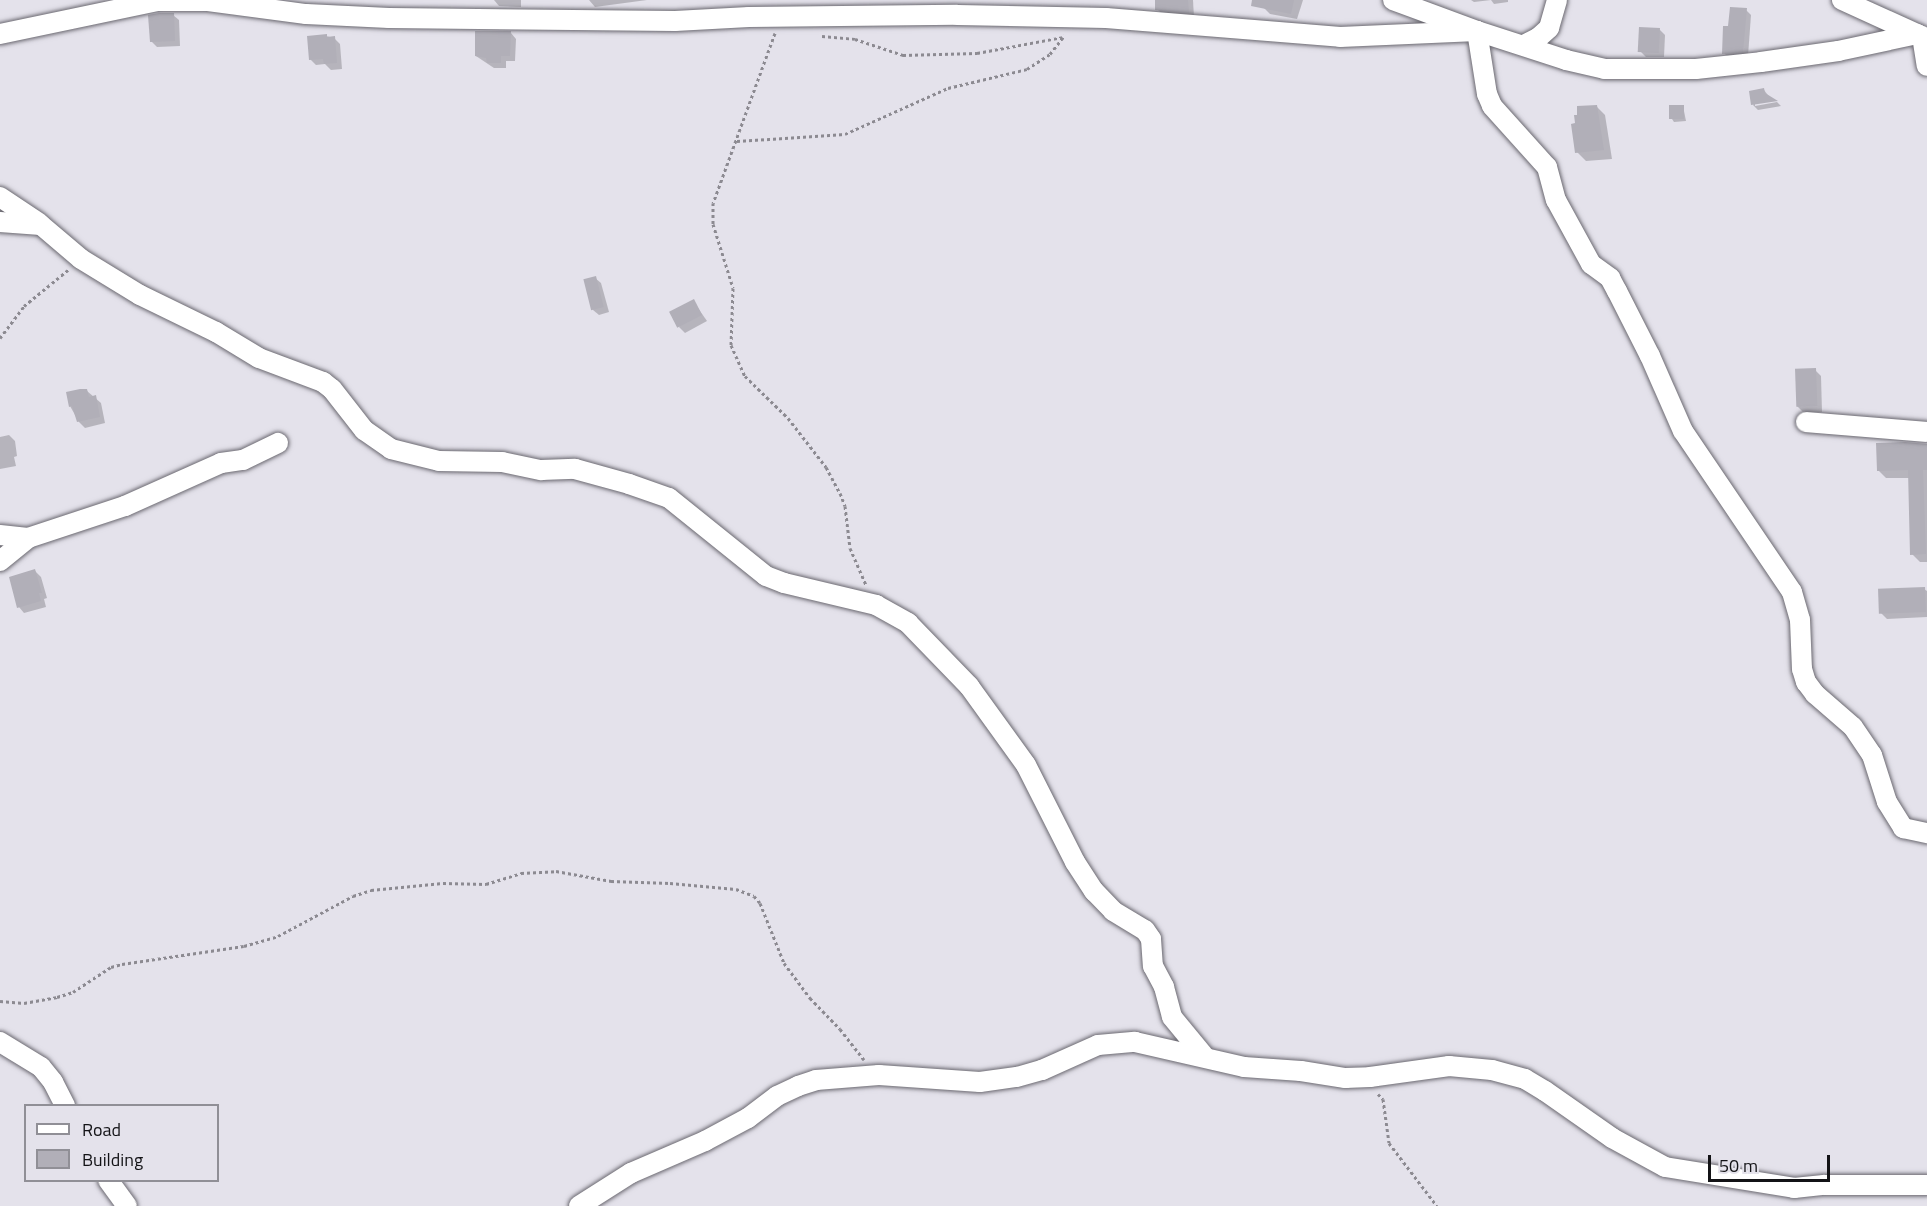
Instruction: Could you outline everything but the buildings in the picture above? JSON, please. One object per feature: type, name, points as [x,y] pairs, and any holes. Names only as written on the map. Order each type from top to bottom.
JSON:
[{"type":"street","points":[[1393,0],[1477,32],[1598,68],[1696,69],[1838,51],[1922,35]]},
{"type":"street","points":[[1524,45],[1538,38],[1549,28],[1557,0]]},
{"type":"street","points":[[1842,0],[1922,35]]},
{"type":"street","points":[[0,34],[158,1],[208,1],[306,14],[389,18],[675,21],[957,15],[1084,18],[1340,37],[1477,32]]},
{"type":"street","points":[[1477,32],[1487,94],[1492,106],[1547,167],[1555,199],[1591,264],[1610,278],[1650,356],[1683,431],[1792,591],[1800,620],[1802,669],[1806,682],[1815,694],[1853,727],[1872,755],[1887,802],[1903,828],[1927,833]]},
{"type":"street","points":[[1922,35],[1927,66]]},
{"type":"street","points":[[0,197],[32,224],[81,259],[140,295],[216,332],[259,358],[323,382],[332,389],[364,430],[391,449],[439,461],[502,462],[541,470],[575,469],[630,484],[669,498],[766,576],[784,583],[876,605],[908,623],[969,686],[1026,765],[1075,862],[1094,891],[1113,911],[1151,939],[1153,966],[1164,987],[1172,1017],[1204,1057]]},
{"type":"street","points":[[0,222],[32,224]]},
{"type":"street","points":[[0,235],[32,224]]},
{"type":"street","points":[[1806,422],[1927,432]]},
{"type":"street","points":[[0,561],[28,538],[125,506],[221,463],[243,460],[278,443]]},
{"type":"street","points":[[0,535],[28,538]]},
{"type":"street","points":[[0,1042],[41,1067],[53,1082],[64,1104]]},
{"type":"street","points":[[579,1206],[631,1173],[686,1150],[748,1118],[777,1096],[816,1080],[875,1076],[980,1082],[1008,1079],[1042,1070],[1098,1045],[1136,1042],[1244,1067],[1301,1071],[1345,1078],[1370,1077],[1449,1066],[1492,1070],[1525,1079],[1612,1138],[1665,1167],[1794,1188],[1824,1185],[1927,1185]]},
{"type":"street","points":[[109,1182],[127,1206]]},
{"type":"path","points":[[780,17],[713,203],[712,212],[733,288],[733,352],[745,375],[788,418],[826,467],[845,506],[850,548],[860,576],[876,605]]},
{"type":"path","points":[[737,141],[845,134],[948,88],[1026,69],[1047,57],[1063,37],[1084,18]]},
{"type":"path","points":[[816,35],[855,39],[903,55],[977,53],[1063,37]]},
{"type":"path","points":[[0,338],[24,306],[81,259]]},
{"type":"path","points":[[0,1001],[24,1003],[57,997],[73,992],[111,967],[244,946],[278,936],[353,896],[371,890],[443,883],[486,884],[520,873],[556,871],[611,881],[736,889],[754,896],[760,903],[784,963],[810,998],[840,1029],[875,1076]]},
{"type":"path","points":[[1375,1090],[1383,1099],[1389,1143],[1437,1206]]}]
